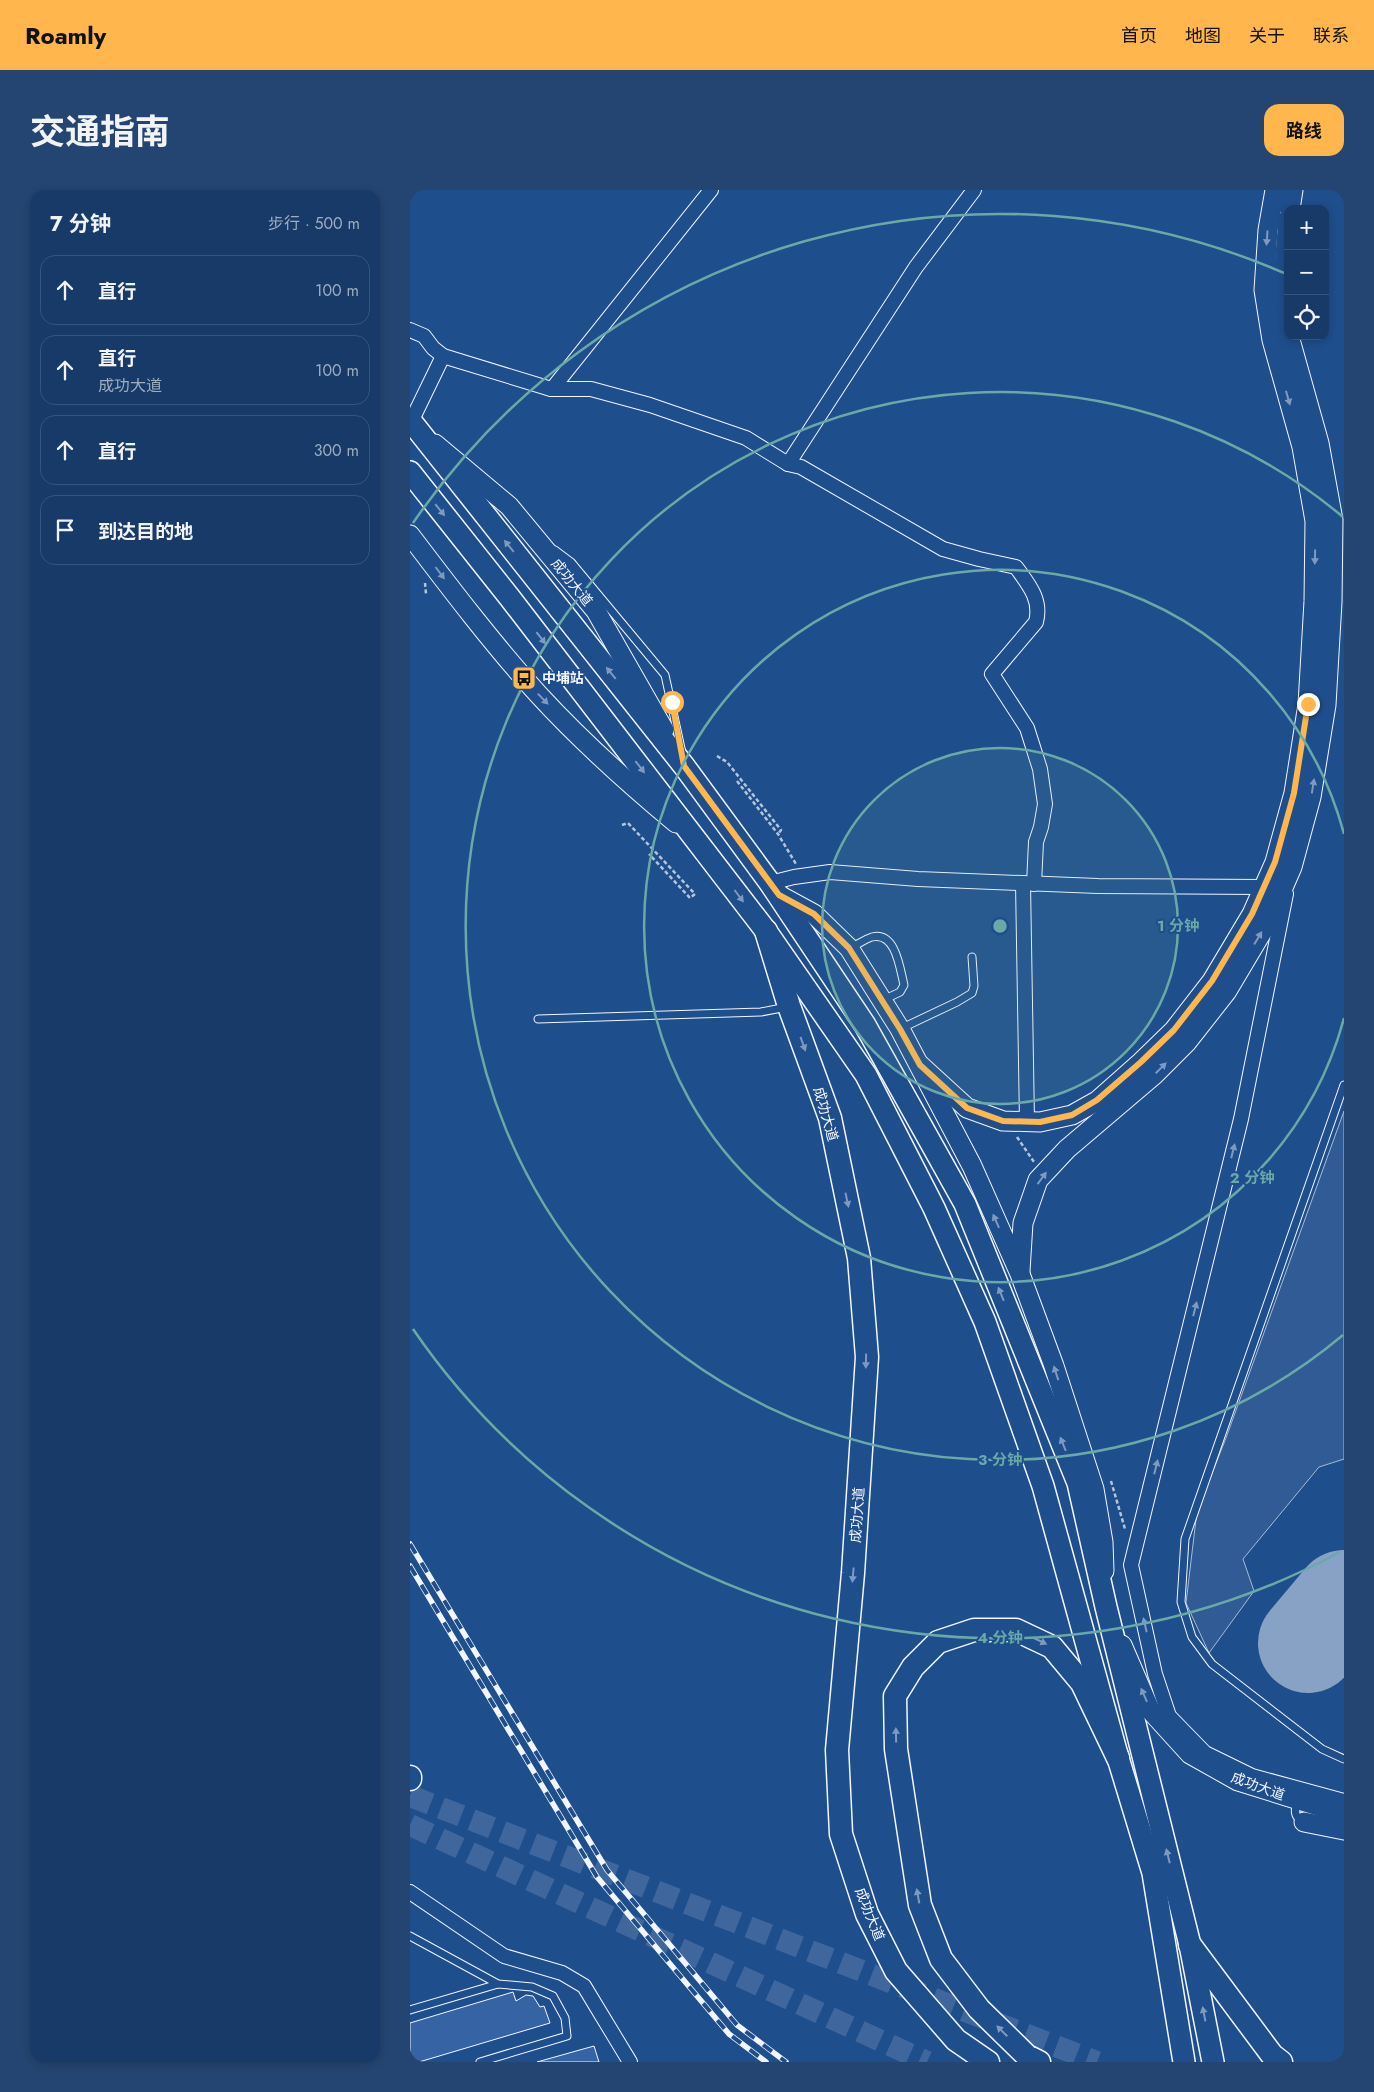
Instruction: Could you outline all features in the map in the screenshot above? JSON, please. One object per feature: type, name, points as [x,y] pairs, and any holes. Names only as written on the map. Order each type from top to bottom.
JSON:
[{"type":"highway","name":"成功大道","points":[[766,931],[790,1006],[830,1118],[859,1258],[867,1357],[853,1573],[837,1750],[842,1834],[866,1914],[896,1971],[956,2040],[988,2062]]},
{"type":"highway","points":[[1040,2062],[1027,2056],[979,2009],[941,1959],[920,1905],[896,1749],[895,1696],[913,1667],[938,1642],[974,1630],[1016,1630],[1052,1646],[1082,1683],[1118,1758]]},
{"type":"highway","points":[[1190,1946],[1272,2055],[1281,2062]]},
{"type":"main road","points":[[920,1065],[967,1108],[1021,1129],[1040,1122],[1072,1115],[1097,1100],[1141,1062],[1167,1037],[1212,981],[1252,914],[1275,862],[1294,793],[1308,704],[1314,601],[1315,521],[1302,447],[1272,340],[1264,290],[1268,230],[1275,190]]},
{"type":"main road","points":[[1291,205],[1293,190]]},
{"type":"main road","points":[[1284,303],[1282,290],[1285,250]]},
{"type":"main road","points":[[1020,1274],[1023,1223],[1038,1180],[1067,1149],[1154,1075],[1187,1042],[1227,991],[1268,922],[1292,867],[1311,797],[1326,706],[1332,602],[1333,520],[1319,443],[1290,340]]},
{"type":"main road","points":[[413,425],[684,766],[775,889],[865,1025],[965,1204],[1078,1483],[1106,1607],[1190,1946],[1213,2062]]},
{"type":"main road","name":"成功大道","points":[[413,425],[510,506],[596,611],[684,766]]},
{"type":"main road","points":[[410,472],[510,598],[766,931],[866,1075],[934,1208],[985,1322],[1042,1486],[1152,1873],[1184,2062]]},
{"type":"main road","points":[[410,535],[457,596],[540,696],[619,776],[695,838]]},
{"type":"main road","name":"成功大道","points":[[775,889],[814,914],[849,948],[900,1029],[972,1166],[1020,1274],[1054,1366],[1094,1489],[1103,1542],[1106,1607],[1150,1710],[1190,1754],[1238,1781],[1344,1814]]},
{"type":"main road","points":[[1304,1822],[1344,1830]]},
{"type":"street","points":[[552,389],[711,190]]},
{"type":"street","points":[[788,464],[916,267],[974,190]]},
{"type":"street","points":[[410,330],[424,336],[433,348],[443,356],[552,389],[591,389],[650,405],[746,438],[788,464],[801,467],[943,549],[1016,567],[1034,593],[1039,607],[1036,622],[992,674],[1027,728],[1040,769],[1045,804],[1029,884],[1021,1129]]},
{"type":"street","points":[[413,425],[443,356]]},
{"type":"street","points":[[1292,867],[1241,1119],[1131,1565],[1156,1674],[1169,1716],[1205,1753],[1213,1757],[1252,1776],[1344,1802]]},
{"type":"street","points":[[775,889],[794,877],[830,872],[918,879],[1029,884],[1264,887]]},
{"type":"street","points":[[410,1892],[504,1956],[562,1973],[584,1986],[630,2062]]},
{"type":"lane","points":[[531,532],[571,562],[618,616],[665,675],[684,766]]},
{"type":"lane","points":[[849,948],[872,937],[882,937],[892,944],[904,985],[900,992],[882,1001]]},
{"type":"lane","points":[[900,1029],[972,993],[974,986],[972,956]]},
{"type":"lane","points":[[538,1019],[761,1012],[790,1006]]},
{"type":"lane","points":[[1344,1085],[1185,1539],[1181,1602],[1192,1637],[1212,1664],[1322,1749],[1344,1759]]},
{"type":"lane","points":[[1303,1801],[1297,1804],[1295,1810],[1297,1817],[1304,1822]]},
{"type":"lane","points":[[410,1936],[498,1984]]},
{"type":"lane","points":[[410,2010],[498,1984],[532,1987],[553,1996],[565,2018],[567,2036],[480,2062]]},
{"type":"path","points":[[717,756],[727,762],[781,830],[778,834],[737,780]]},
{"type":"path","points":[[622,825],[628,823],[694,894],[690,898],[649,854]]},
{"type":"path","points":[[1021,1129],[1043,1175]]},
{"type":"path","points":[[1110,1478],[1124,1518],[1126,1537]]},
{"type":"shaded area","points":[[1344,1111],[1344,1459],[1319,1467],[1243,1559],[1254,1591],[1209,1653],[1186,1603],[1197,1511],[1226,1438]]},
{"type":"building","points":[[513,1992],[516,2001],[526,1995],[533,1996],[540,2007],[544,2006],[550,2023],[419,2062],[410,2062],[410,2023]]},
{"type":"building","points":[[594,2046],[599,2062],[537,2062]]},
{"type":"runway","points":[[1308,1643],[1344,1600]]},
{"type":"tunnel","points":[[410,1796],[1097,2062]]},
{"type":"tunnel","points":[[410,1825],[927,2062]]},
{"type":"railway","points":[[410,1544],[607,1870],[737,2025],[786,2062]]},
{"type":"railway","points":[[410,1566],[597,1877],[729,2034],[766,2062]]},
{"type":"place","name":"中埔站","points":[[524,678]]},
{"type":"route","points":[[672,702],[684,766],[779,895],[814,914],[849,948],[900,1029],[920,1065],[967,1108],[1003,1121],[1040,1122],[1072,1115],[1097,1100],[1174,1030],[1212,981],[1252,914],[1275,862],[1294,793],[1308,704]]}]
